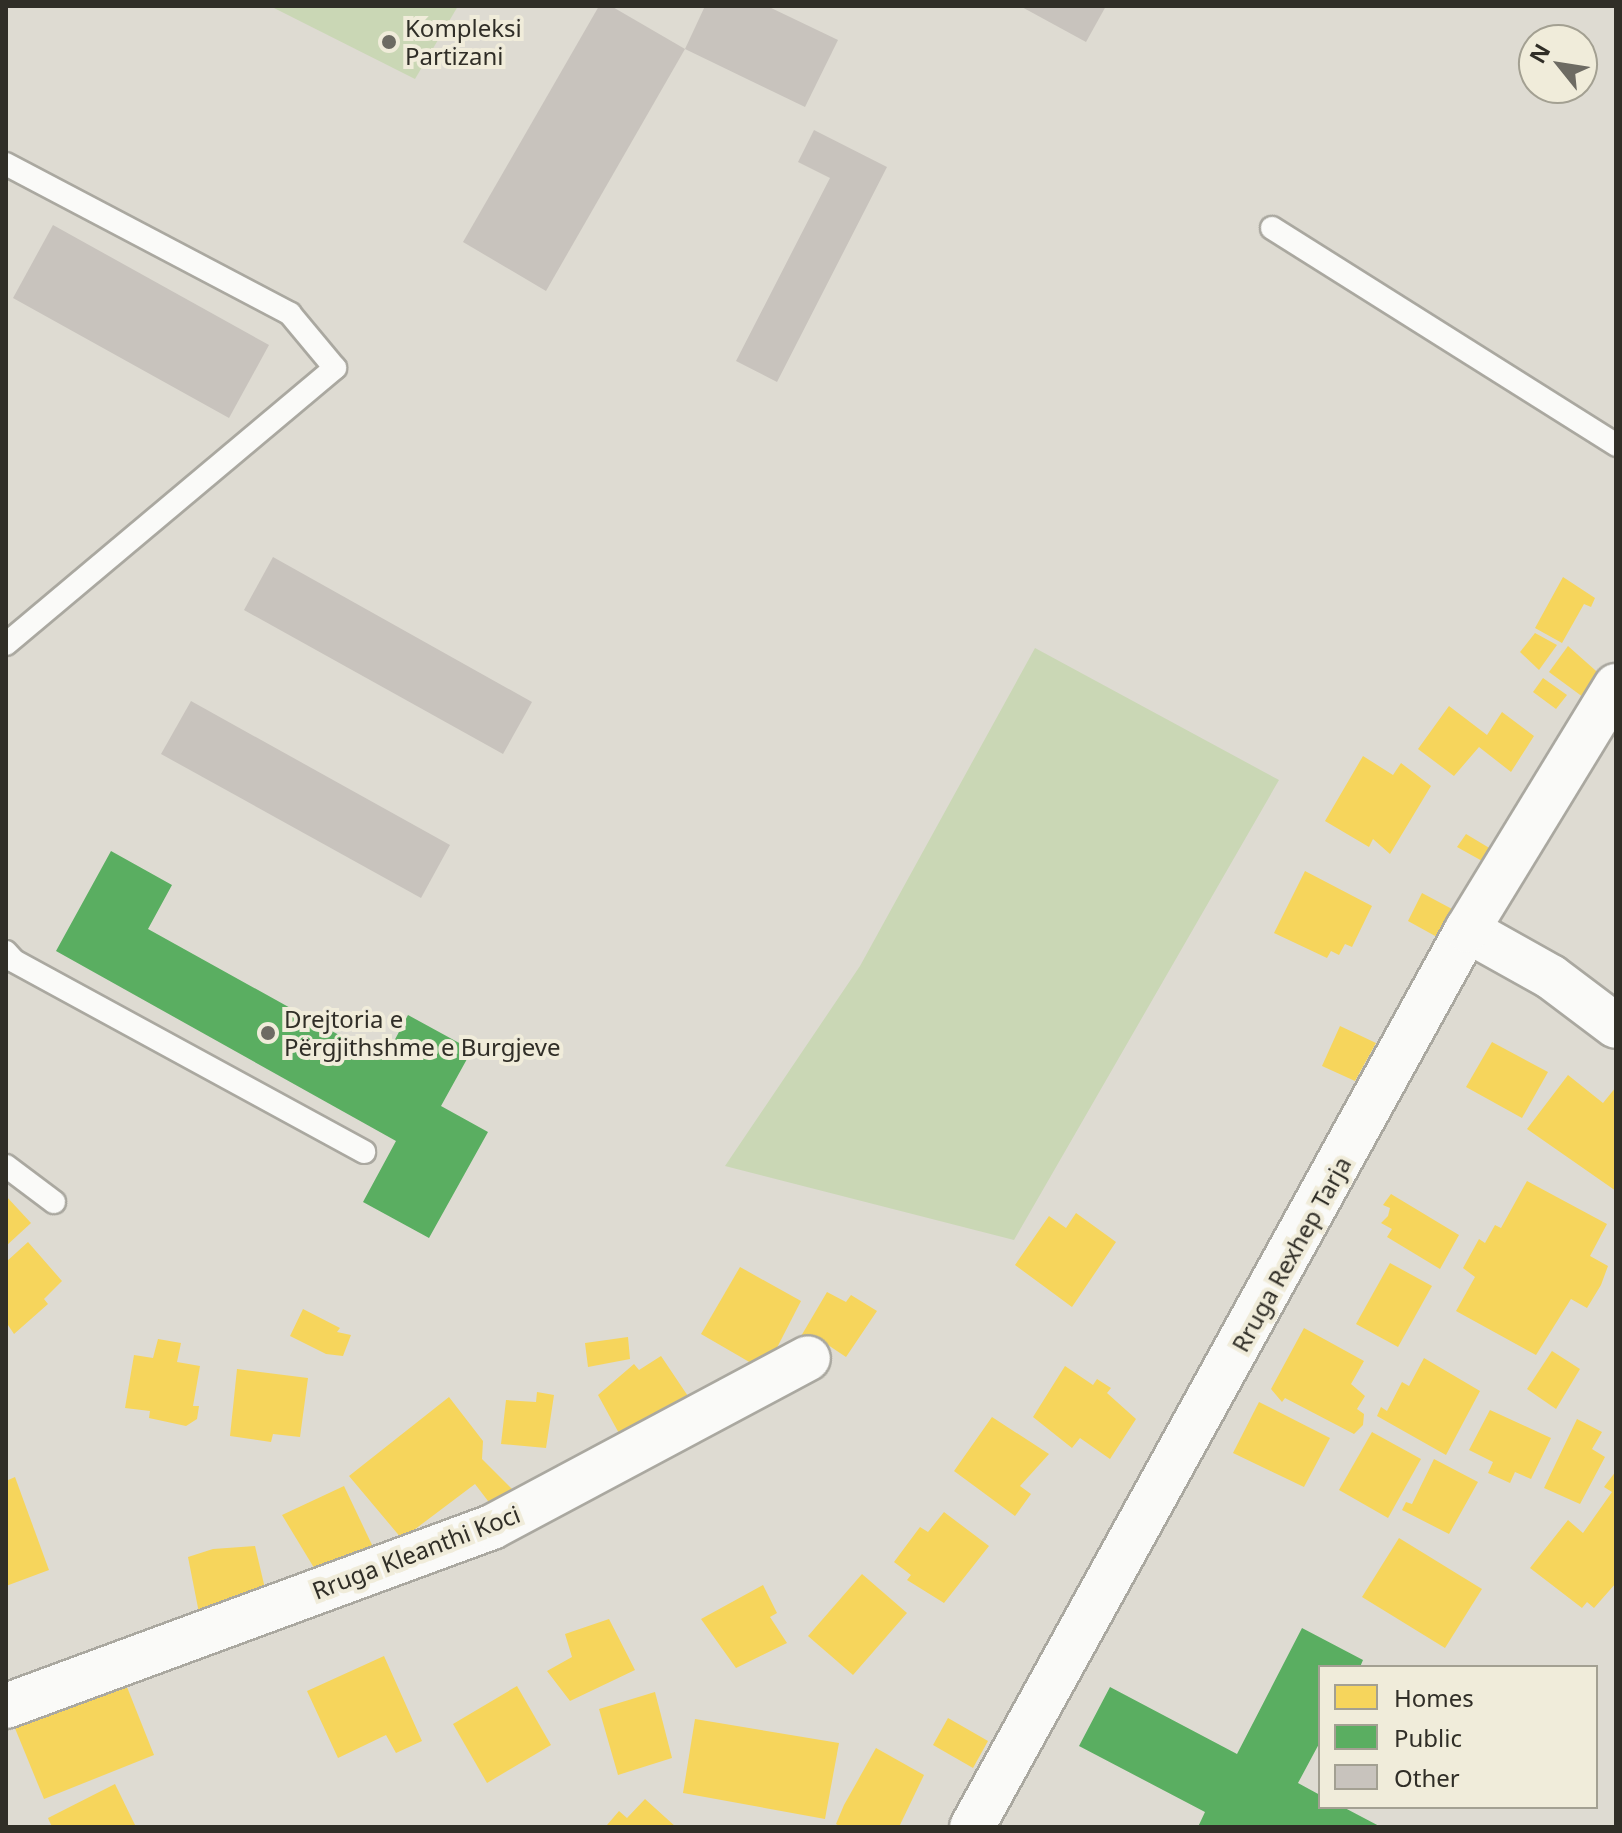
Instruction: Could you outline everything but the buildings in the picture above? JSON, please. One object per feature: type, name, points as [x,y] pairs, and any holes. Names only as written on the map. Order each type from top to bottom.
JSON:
[{"type":"street","name":"Rruga Rexhep Tarja","points":[[972,1827],[1467,930],[1616,686]]},
{"type":"street","points":[[1467,930],[1551,977],[1616,1026]]},
{"type":"street","name":"Rruga Kleanthi Koci","points":[[6,1706],[492,1527],[808,1358]]},
{"type":"lane","points":[[6,164],[290,314],[335,368],[6,644]]},
{"type":"lane","points":[[1272,228],[1616,445]]},
{"type":"lane","points":[[6,952],[14,961],[364,1152]]},
{"type":"lane","points":[[6,1166],[54,1202]]},
{"type":"green space","name":"Kompleksi Partizani","points":[[270,6],[458,6],[415,79]]},
{"type":"green space","points":[[1035,648],[1279,780],[1014,1240],[725,1166],[860,966]]},
{"type":"place","name":"Kompleksi Partizani","points":[[389,42]]},
{"type":"place","name":"Drejtoria e Përgjithshme e Burgjeve","points":[[268,1033]]}]
